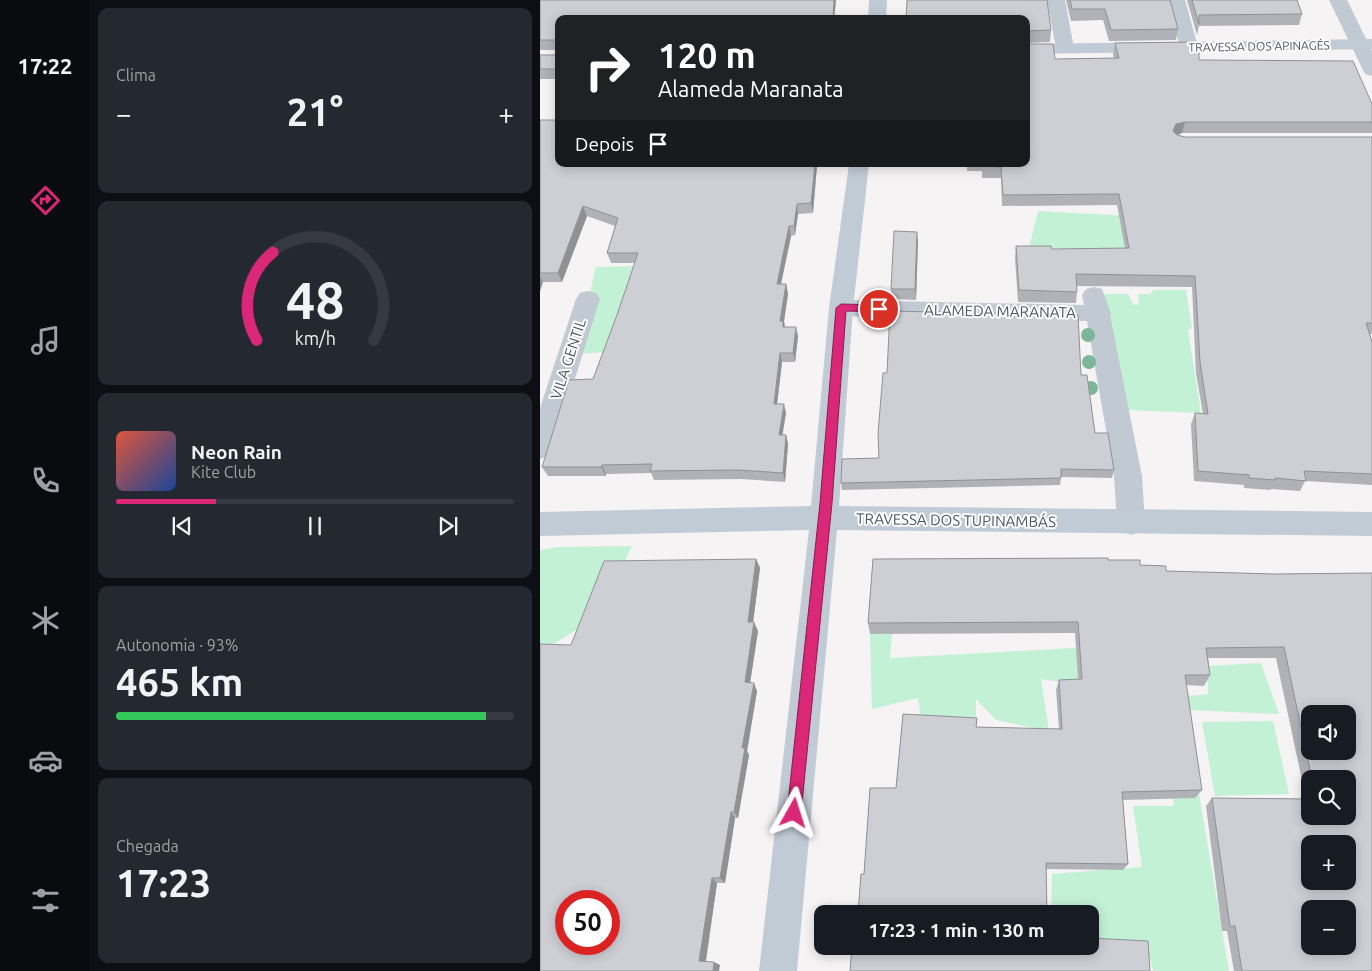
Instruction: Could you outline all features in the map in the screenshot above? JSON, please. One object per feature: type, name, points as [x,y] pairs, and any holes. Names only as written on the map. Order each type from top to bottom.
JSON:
[{"type":"street","points":[[877,15],[878,0]]},
{"type":"street","points":[[1056,0],[1066,48]]},
{"type":"street","points":[[1176,0],[1189,47]]},
{"type":"street","points":[[1338,0],[1365,44],[1372,70]]},
{"type":"street","name":"TRAVESSA DOS APINAGÉS","points":[[1030,49],[1365,44]]},
{"type":"street","points":[[778,971],[824,518],[841,308],[859,167]]},
{"type":"street","name":"VILA GENTIL","points":[[540,448],[588,299]]},
{"type":"street","name":"ALAMEDA MARANATA","points":[[841,308],[1013,313],[1096,304],[1128,476],[1131,522]]},
{"type":"street","name":"TRAVESSA DOS TUPINAMBÁS","points":[[540,524],[824,518],[1372,524]]},
{"type":"green space","points":[[1038,211],[1294,225],[1124,248],[1029,248]]},
{"type":"green space","points":[[639,266],[611,352],[575,354],[596,267]]},
{"type":"green space","points":[[1154,290],[1186,290],[1192,328],[1188,330],[1201,413],[1126,410],[1102,294],[1128,294],[1134,305],[1139,304],[1138,294],[1150,294]]},
{"type":"green space","points":[[632,546],[599,616],[540,652],[540,550],[558,547]]},
{"type":"green space","points":[[870,634],[892,634],[890,658],[1092,647],[1093,687],[1041,679],[1049,731],[996,720],[976,699],[976,718],[921,717],[918,698],[872,709]]},
{"type":"green space","points":[[1261,663],[1279,714],[1190,710],[1188,696],[1208,694],[1207,666]]},
{"type":"green space","points":[[1273,721],[1289,794],[1215,796],[1202,722]]},
{"type":"green space","points":[[1168,763],[1194,764],[1229,971],[1153,971],[1147,946],[1099,939],[1099,905],[1051,905],[1052,874],[1142,867],[1133,806],[1174,806]]},
{"type":"building","points":[[540,0],[834,0],[833,15],[555,15],[555,40],[540,40]]},
{"type":"building","points":[[907,0],[1047,0],[1051,30],[1030,31],[1030,15],[906,15]]},
{"type":"building","points":[[1070,0],[1170,0],[1178,29],[1111,30],[1105,9],[1072,9]]},
{"type":"building","points":[[1192,0],[1297,0],[1302,14],[1199,15],[1199,24]]},
{"type":"building","points":[[1199,42],[1199,60],[1353,61],[1372,104],[1372,122],[1185,122],[1176,124],[1173,131],[1177,135],[1185,137],[1372,137],[1372,323],[1366,323],[1372,342],[1372,474],[1304,471],[1306,481],[1249,478],[1249,475],[1198,471],[1195,413],[1208,414],[1200,362],[1195,276],[1076,274],[1077,292],[1019,290],[1016,246],[1051,246],[1052,249],[1129,248],[1119,194],[1003,195],[1001,167],[1030,167],[1030,44],[1053,44],[1055,59],[1119,58],[1115,43]]},
{"type":"building","points":[[540,55],[555,55],[555,69],[540,69]]},
{"type":"building","points":[[540,120],[555,120],[555,167],[815,167],[811,203],[797,204],[794,226],[789,226],[777,284],[786,284],[780,321],[783,321],[783,327],[796,327],[793,353],[780,353],[774,404],[784,404],[779,435],[786,435],[783,473],[738,470],[650,471],[652,464],[602,465],[601,467],[542,467],[569,380],[593,379],[638,253],[607,253],[618,218],[583,206],[558,273],[540,273]]},
{"type":"building","points":[[894,231],[917,232],[915,289],[891,289]]},
{"type":"building","points":[[890,311],[1078,315],[1081,375],[1087,375],[1095,433],[1108,433],[1114,470],[1061,469],[1061,478],[841,483],[842,459],[879,458],[878,433],[883,373],[887,373]]},
{"type":"building","points":[[1108,558],[1108,560],[1140,560],[1140,565],[1166,566],[1166,571],[1274,574],[1372,573],[1372,971],[1242,971],[1235,926],[1230,926],[1212,798],[1301,799],[1301,825],[1356,825],[1356,770],[1310,770],[1308,760],[1356,760],[1356,705],[1301,705],[1301,727],[1284,647],[1206,648],[1210,675],[1185,675],[1202,790],[1122,792],[1128,864],[1046,863],[1047,905],[859,905],[861,874],[864,874],[870,788],[896,788],[903,714],[977,718],[976,727],[1062,729],[1059,680],[1082,679],[1078,622],[868,623],[873,559]]},
{"type":"building","points":[[756,559],[748,622],[754,622],[745,682],[754,683],[742,748],[745,748],[734,812],[731,812],[720,878],[712,878],[699,961],[714,962],[713,971],[540,971],[540,644],[571,645],[604,561]]},
{"type":"building","points":[[1099,938],[1148,941],[1150,971],[850,971],[851,955],[1099,955]]},
{"type":"route","points":[[794,813],[829,474],[841,308],[879,309]]}]
